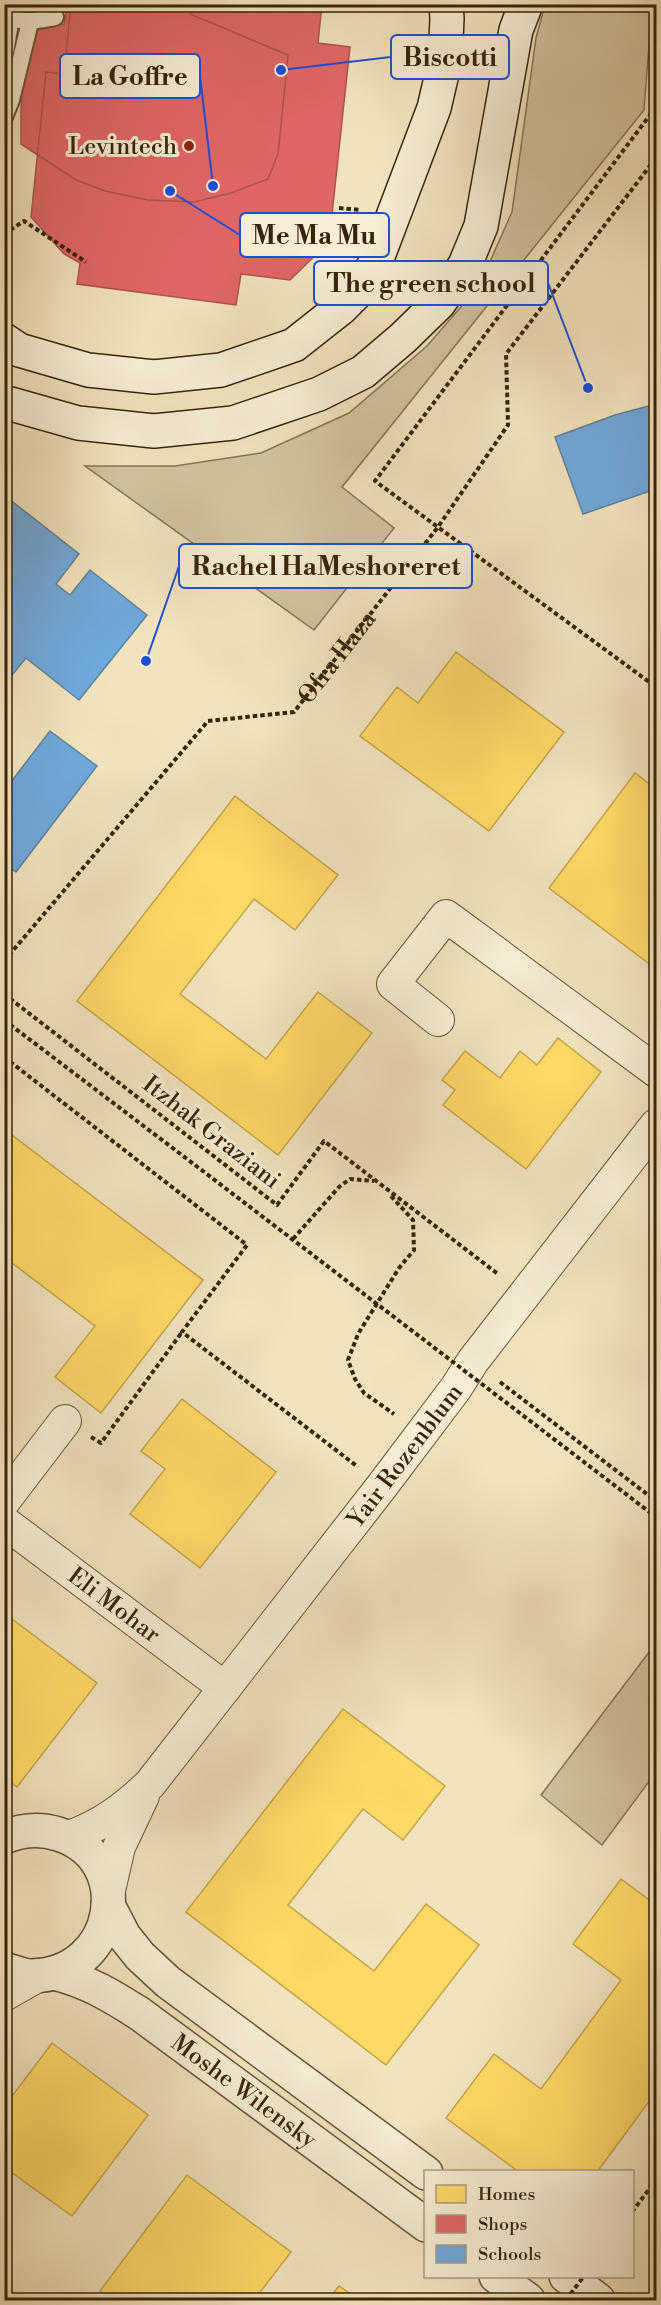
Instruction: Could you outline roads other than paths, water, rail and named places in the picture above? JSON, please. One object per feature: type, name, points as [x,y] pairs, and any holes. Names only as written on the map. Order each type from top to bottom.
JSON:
[{"type":"main road","points":[[4,340],[19,350],[88,370],[154,377],[221,370],[294,345],[341,308],[359,290],[375,264],[434,108],[444,61],[446,4]]},
{"type":"main road","points":[[4,402],[78,423],[154,431],[233,423],[320,393],[363,372],[439,303],[465,265],[481,226],[516,30],[526,4]]},
{"type":"main road","points":[[9,1833],[44,1830],[69,1837]]},
{"type":"main road","name":"Moshe Wilensky","points":[[69,1837],[86,1850],[101,1870],[108,1900],[124,1936],[140,1956],[168,1982],[424,2172]]},
{"type":"main road","points":[[47,1974],[79,1962],[97,1943],[107,1920],[108,1900]]},
{"type":"main road","name":"Moshe Wilensky","points":[[4,1969],[29,1976],[47,1974],[78,1979],[102,1989],[140,2014],[424,2224]]},
{"type":"main road","points":[[497,2278],[528,2301]]},
{"type":"main road","points":[[567,2278],[598,2301]]},
{"type":"street","points":[[438,1020],[393,984],[446,916],[657,1071]]},
{"type":"street","name":"Yair Rozenblum","points":[[150,1785],[382,1486],[456,1388],[473,1361],[657,1125]]},
{"type":"street","points":[[4,1502],[65,1421]]},
{"type":"street","name":"Eli Mohar","points":[[4,1522],[225,1688]]},
{"type":"street","points":[[69,1837],[101,1824],[127,1806],[150,1785]]},
{"type":"street","points":[[108,1900],[118,1846],[150,1785]]},
{"type":"street","points":[[4,1995],[47,1974]]},
{"type":"lane","points":[[4,59],[8,14],[30,21],[55,17]]},
{"type":"lane","points":[[4,117],[11,100],[30,21]]},
{"type":"place","name":"Biscotti","points":[[281,70]]},
{"type":"place","name":"Levintech","points":[[189,146]]},
{"type":"place","name":"La Goffre","points":[[213,186]]},
{"type":"place","name":"Me Ma Mu","points":[[170,191]]},
{"type":"place","name":"The green school","points":[[588,388]]},
{"type":"place","name":"Rachel HaMeshoreret","points":[[146,661]]}]
